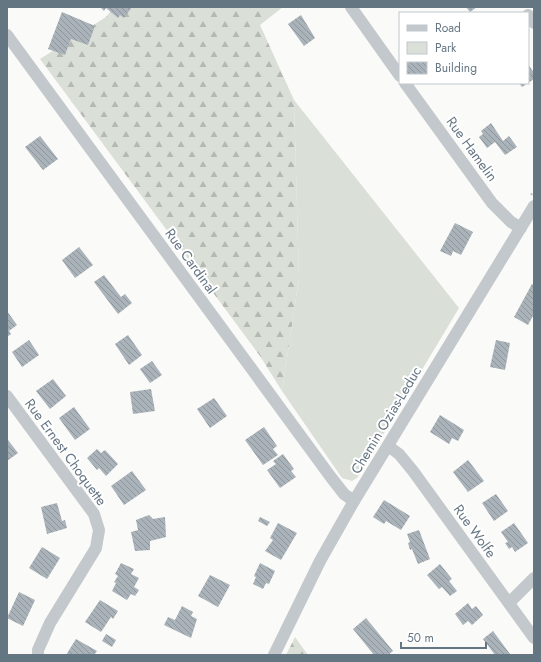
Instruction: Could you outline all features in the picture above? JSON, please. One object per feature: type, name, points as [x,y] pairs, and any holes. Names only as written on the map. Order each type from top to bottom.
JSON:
[{"type":"street","points":[[351,7],[399,75]]},
{"type":"street","name":"Rue Cardinal","points":[[7,35],[330,476],[344,494],[354,501]]},
{"type":"street","name":"Rue Hamelin","points":[[406,84],[492,202],[510,222],[521,228]]},
{"type":"street","name":"Chemin Ozias-Leduc","points":[[274,655],[324,555],[354,501],[534,206]]},
{"type":"street","name":"Rue Ernest Choquette","points":[[8,400],[94,514],[99,530],[96,548],[50,622],[38,650],[38,655]]},
{"type":"street","name":"Rue Wolfe","points":[[388,446],[399,454],[413,471],[534,638]]},
{"type":"street","points":[[509,603],[534,578]]},
{"type":"green space","points":[[114,7],[283,7],[260,25],[294,100],[299,278],[282,391],[260,356],[40,59],[106,17]]},
{"type":"green space","points":[[294,100],[459,308],[357,478],[352,481],[342,478],[282,391],[299,278]]},
{"type":"green space","points":[[295,637],[308,655],[286,655]]},
{"type":"building","points":[[100,7],[132,7],[124,18],[120,15],[118,18],[106,8],[104,11]]},
{"type":"building","points":[[466,7],[477,7],[470,12]]},
{"type":"building","points":[[62,12],[95,26],[88,45],[71,39],[65,55],[48,49]]},
{"type":"building","points":[[301,15],[315,38],[304,46],[288,24]]},
{"type":"building","points":[[529,66],[534,73],[534,79],[529,82]]},
{"type":"building","points":[[520,84],[526,84],[522,87]]},
{"type":"building","points":[[491,123],[503,141],[509,136],[517,147],[505,155],[495,142],[487,148],[479,137],[483,134],[481,131]]},
{"type":"building","points":[[40,136],[58,159],[43,170],[25,147]]},
{"type":"building","points":[[455,223],[473,232],[461,255],[453,251],[451,256],[440,251]]},
{"type":"building","points":[[79,247],[93,265],[75,278],[62,260]]},
{"type":"building","points":[[104,275],[121,297],[125,294],[132,303],[118,314],[94,282]]},
{"type":"building","points":[[532,284],[534,285],[534,314],[528,325],[514,317]]},
{"type":"building","points":[[7,311],[17,325],[9,331],[11,334],[7,337]]},
{"type":"building","points":[[128,335],[142,355],[129,365],[115,344]]},
{"type":"building","points":[[29,340],[39,355],[22,367],[12,352]]},
{"type":"building","points":[[496,340],[510,343],[505,370],[490,367]]},
{"type":"building","points":[[152,361],[162,375],[150,383],[140,369]]},
{"type":"building","points":[[53,379],[66,396],[50,409],[36,391]]},
{"type":"building","points":[[151,389],[155,411],[133,414],[130,392]]},
{"type":"building","points":[[214,398],[227,416],[210,428],[197,409]]},
{"type":"building","points":[[74,407],[90,429],[75,440],[59,418]]},
{"type":"building","points":[[440,415],[464,430],[458,441],[452,438],[449,444],[430,432]]},
{"type":"building","points":[[264,427],[277,446],[273,449],[278,455],[263,465],[245,440]]},
{"type":"building","points":[[8,440],[18,453],[7,461],[7,441]]},
{"type":"building","points":[[97,449],[101,453],[105,450],[118,464],[106,476],[99,468],[97,470],[87,458]]},
{"type":"building","points":[[283,454],[294,469],[291,471],[296,477],[280,488],[267,470],[276,464],[273,461]]},
{"type":"building","points":[[468,460],[484,481],[468,492],[453,472]]},
{"type":"building","points":[[132,471],[146,490],[124,505],[111,486]]},
{"type":"building","points":[[496,494],[508,511],[494,521],[482,503]]},
{"type":"building","points":[[384,500],[410,516],[401,530],[386,521],[384,524],[373,517]]},
{"type":"building","points":[[57,503],[62,521],[65,520],[67,528],[47,534],[41,507]]},
{"type":"building","points":[[149,515],[153,519],[165,517],[166,537],[150,541],[150,550],[135,551],[131,532],[138,530],[136,520]]},
{"type":"building","points":[[260,517],[270,522],[267,526],[258,521]]},
{"type":"building","points":[[278,523],[297,533],[281,560],[265,551],[273,540],[270,538]]},
{"type":"building","points":[[514,523],[528,543],[515,552],[512,547],[509,549],[505,543],[508,542],[501,532]]},
{"type":"building","points":[[419,530],[430,559],[418,564],[412,549],[410,550],[408,543],[410,542],[407,534]]},
{"type":"building","points":[[42,547],[60,558],[47,579],[29,568]]},
{"type":"building","points":[[121,563],[134,569],[131,574],[139,578],[134,587],[139,590],[135,596],[131,594],[127,600],[112,591],[116,583],[114,582],[118,576],[115,574]]},
{"type":"building","points":[[260,563],[275,571],[269,584],[266,583],[263,589],[253,584],[256,577],[254,576]]},
{"type":"building","points":[[440,564],[452,579],[449,581],[457,591],[450,596],[442,587],[439,589],[427,575]]},
{"type":"building","points":[[210,575],[230,585],[218,607],[198,596]]},
{"type":"building","points":[[19,592],[35,600],[23,626],[7,618]]},
{"type":"building","points":[[100,600],[118,611],[113,619],[111,617],[101,632],[85,622]]},
{"type":"building","points":[[468,603],[472,609],[476,606],[483,615],[472,625],[468,621],[463,625],[455,614]]},
{"type":"building","points":[[182,606],[193,612],[191,616],[197,619],[191,638],[164,625],[168,617],[175,620]]},
{"type":"building","points":[[366,618],[393,651],[388,655],[374,655],[353,629]]},
{"type":"building","points":[[493,631],[510,654],[495,655],[483,639]]},
{"type":"building","points":[[106,634],[116,640],[112,647],[102,641]]},
{"type":"building","points":[[76,639],[97,651],[94,655],[66,655]]}]
